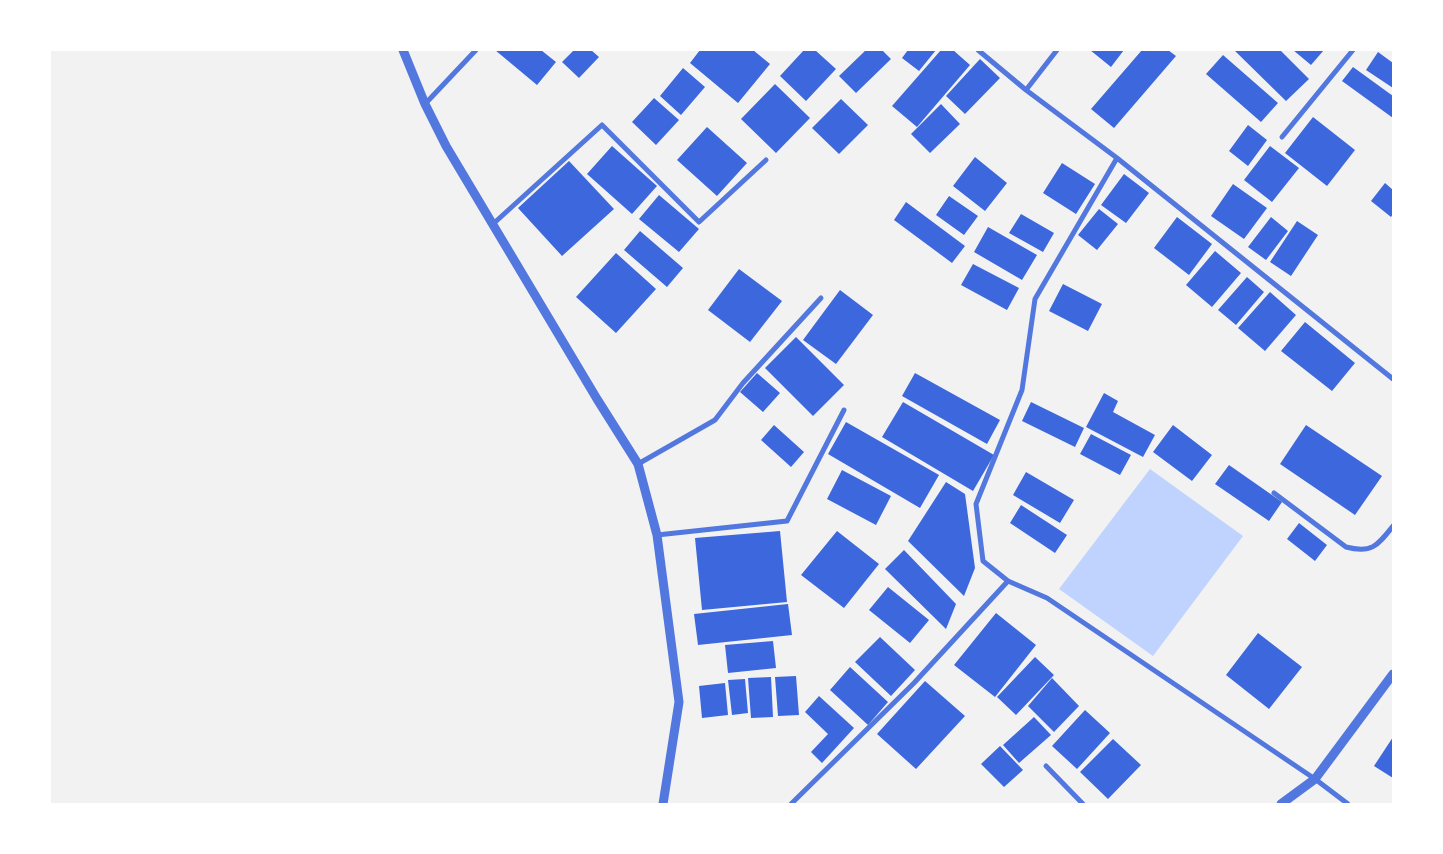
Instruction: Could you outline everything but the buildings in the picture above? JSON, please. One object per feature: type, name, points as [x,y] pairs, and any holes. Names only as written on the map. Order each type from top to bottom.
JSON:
[{"type":"street","points":[[403,50],[425,104],[446,146],[597,399],[638,464],[658,535],[679,702],[663,804]]},
{"type":"street","points":[[425,104],[476,50]]},
{"type":"street","points":[[978,50],[1026,90],[1117,158],[1393,379]]},
{"type":"street","points":[[1026,90],[1057,50]]},
{"type":"street","points":[[1282,137],[1354,50]]},
{"type":"street","points":[[493,224],[602,125],[698,222],[766,160]]},
{"type":"street","points":[[1117,158],[1035,299],[1022,390],[976,504],[983,561],[1008,581],[1047,598],[1316,779],[1348,804]]},
{"type":"street","points":[[638,464],[715,420],[743,383],[821,298]]},
{"type":"street","points":[[658,535],[787,521],[844,410]]},
{"type":"street","points":[[1274,493],[1346,547],[1357,550],[1369,548],[1379,543],[1393,526]]},
{"type":"street","points":[[791,804],[914,683],[1008,581]]},
{"type":"street","points":[[1281,804],[1316,779],[1393,674]]},
{"type":"street","points":[[1046,766],[1083,804]]},
{"type":"water","points":[[1150,469],[1243,536],[1153,656],[1059,589]]}]
